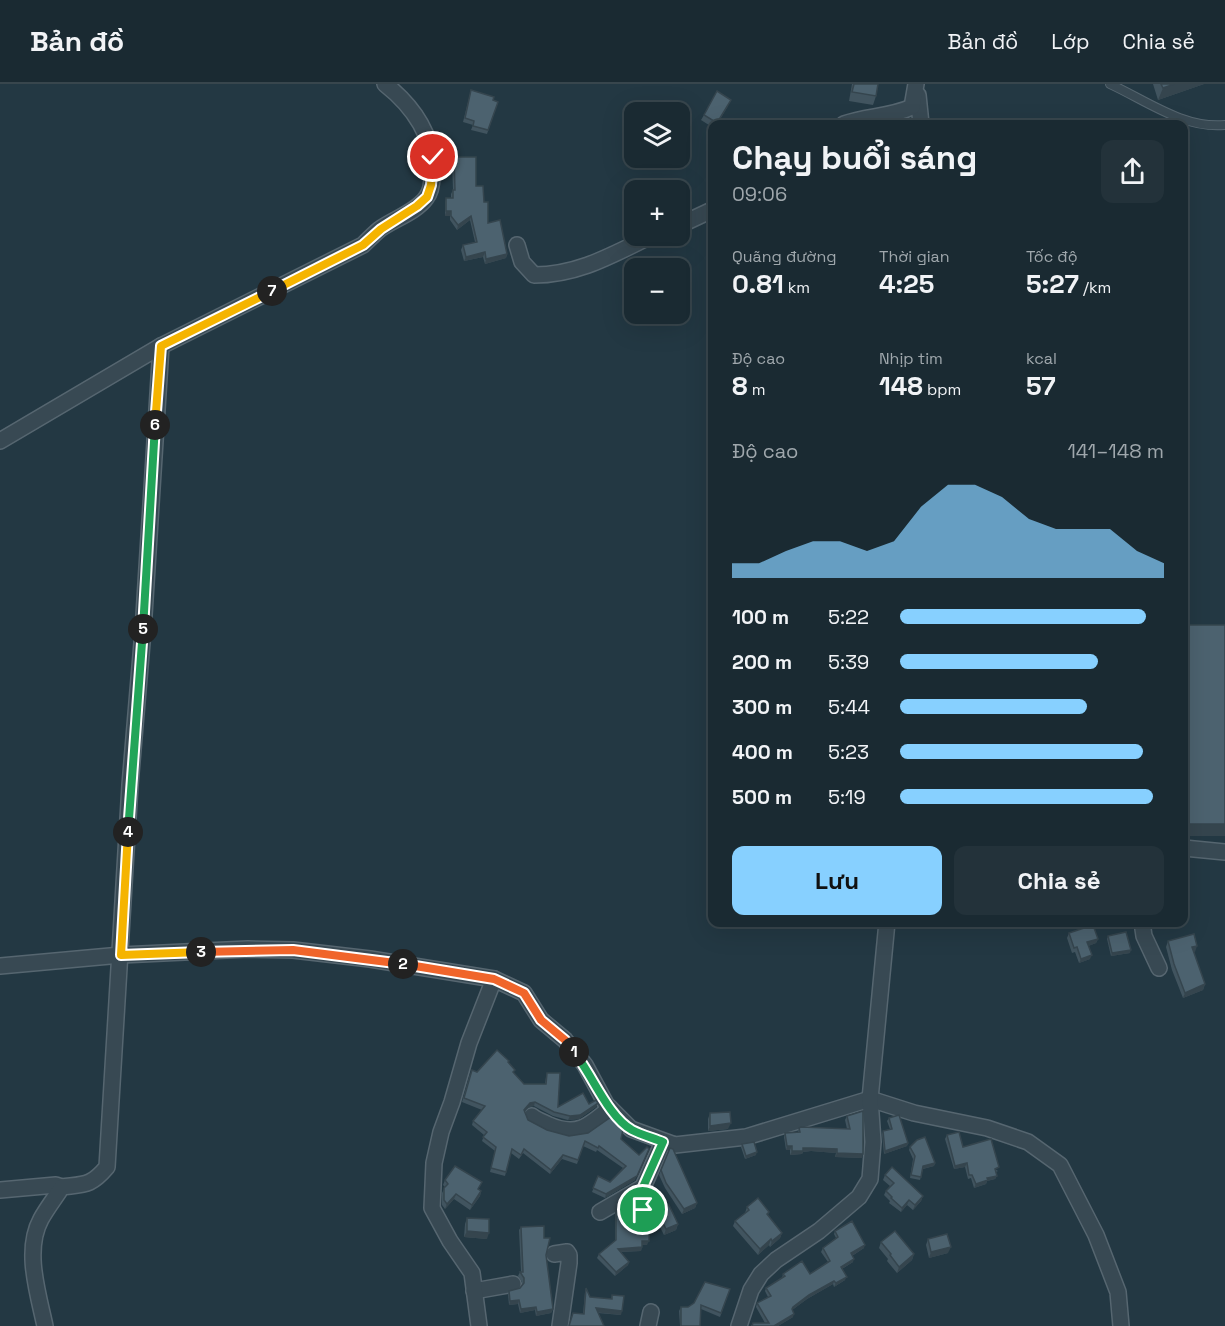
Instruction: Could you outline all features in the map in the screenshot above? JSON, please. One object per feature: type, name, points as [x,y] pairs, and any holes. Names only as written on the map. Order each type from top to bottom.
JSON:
[{"type":"street","points":[[0,441],[161,346],[363,245],[381,229],[427,197],[433,172],[433,157],[423,127],[411,109],[385,84]]},
{"type":"street","points":[[859,120],[898,114],[912,107],[917,84]]},
{"type":"street","points":[[917,84],[921,120]]},
{"type":"street","points":[[690,222],[708,212]]},
{"type":"street","points":[[517,245],[522,262],[534,275],[551,275],[577,270],[631,246]]},
{"type":"street","points":[[0,1190],[85,1184],[97,1179],[107,1167],[130,785],[143,631],[161,346]]},
{"type":"street","points":[[1188,848],[1225,852]]},
{"type":"street","points":[[739,1326],[751,1290],[761,1274],[776,1260],[819,1232],[859,1197],[870,1179],[873,1142],[870,1099],[887,927]]},
{"type":"street","points":[[1143,927],[1144,936],[1159,968]]},
{"type":"street","points":[[0,966],[121,955],[248,949],[293,950],[494,979],[524,993],[541,1020],[565,1040],[585,1065],[610,1108],[630,1129],[675,1145],[746,1137],[870,1099],[914,1113],[987,1128],[1028,1142],[1060,1165],[1096,1235],[1118,1292],[1121,1326]]},
{"type":"street","points":[[479,1326],[472,1272],[450,1241],[432,1208],[434,1163],[441,1132],[466,1053],[494,979]]},
{"type":"street","points":[[532,1116],[558,1129],[570,1132],[598,1118],[610,1108]]},
{"type":"street","points":[[643,1210],[643,1187],[663,1142]]},
{"type":"street","points":[[45,1326],[34,1273],[33,1238],[40,1219],[62,1187]]},
{"type":"street","points":[[600,1212],[643,1187]]},
{"type":"street","points":[[554,1254],[567,1252],[570,1263],[560,1326]]},
{"type":"street","points":[[474,1291],[513,1284]]},
{"type":"lane","points":[[1110,84],[1184,120]]},
{"type":"lane","points":[[1188,121],[1208,126],[1225,125]]},
{"type":"building","points":[[854,84],[878,84],[876,96],[852,92]]},
{"type":"building","points":[[1161,84],[1174,84],[1163,88]]},
{"type":"building","points":[[471,90],[494,97],[493,100],[498,102],[488,130],[473,126],[474,121],[465,118]]},
{"type":"building","points":[[717,91],[731,100],[719,120],[712,120],[704,115]]},
{"type":"building","points":[[454,157],[476,157],[476,186],[483,186],[484,202],[488,202],[488,223],[500,220],[507,254],[486,259],[485,252],[466,257],[463,245],[477,242],[471,216],[458,225],[451,216],[451,211],[446,211],[446,198],[453,198],[453,190],[455,190]]},
{"type":"building","points":[[1188,625],[1225,625],[1225,824],[1188,824]]},
{"type":"building","points":[[1094,927],[1098,939],[1087,942],[1092,955],[1081,959],[1069,933]]},
{"type":"building","points":[[1126,932],[1131,950],[1112,953],[1108,936]]},
{"type":"building","points":[[1194,934],[1197,946],[1192,947],[1205,984],[1185,993],[1168,941]]},
{"type":"building","points":[[497,1050],[509,1061],[515,1070],[513,1072],[524,1084],[546,1084],[547,1073],[560,1073],[558,1107],[583,1093],[589,1104],[596,1100],[598,1103],[580,1115],[570,1116],[554,1112],[535,1102],[530,1103],[524,1110],[528,1120],[547,1130],[569,1136],[588,1133],[611,1117],[623,1129],[621,1139],[639,1155],[647,1147],[649,1149],[637,1176],[606,1194],[593,1188],[598,1176],[610,1182],[626,1166],[599,1146],[598,1148],[585,1141],[578,1160],[563,1155],[551,1170],[524,1149],[521,1155],[512,1149],[506,1172],[491,1168],[496,1147],[483,1137],[487,1132],[473,1121],[485,1106],[464,1098],[472,1070],[477,1072]]},
{"type":"building","points":[[863,1111],[863,1154],[837,1153],[837,1149],[803,1148],[803,1151],[792,1151],[792,1146],[787,1146],[785,1133],[800,1132],[801,1127],[850,1129],[847,1116]]},
{"type":"building","points":[[730,1112],[731,1123],[710,1126],[710,1113]]},
{"type":"building","points":[[899,1115],[908,1143],[885,1151],[883,1131],[892,1129],[889,1118]]},
{"type":"building","points":[[959,1132],[963,1147],[991,1139],[999,1167],[995,1169],[997,1176],[976,1184],[972,1175],[969,1175],[967,1163],[955,1166],[947,1135]]},
{"type":"building","points":[[925,1137],[935,1163],[923,1166],[921,1177],[911,1175],[915,1156],[910,1147],[917,1140]]},
{"type":"building","points":[[754,1142],[757,1152],[746,1156],[742,1144]]},
{"type":"building","points":[[670,1148],[673,1149],[697,1203],[684,1209],[666,1183],[661,1170]]},
{"type":"building","points":[[455,1166],[482,1182],[478,1189],[481,1191],[472,1205],[456,1194],[447,1204],[444,1200],[444,1188],[448,1184],[445,1180]]},
{"type":"building","points":[[892,1167],[923,1196],[915,1205],[909,1200],[902,1208],[886,1191],[894,1183],[885,1175]]},
{"type":"building","points":[[758,1198],[782,1233],[760,1249],[735,1221],[749,1210],[747,1207]]},
{"type":"building","points":[[635,1200],[631,1208],[635,1208],[639,1214],[644,1216],[644,1219],[650,1216],[649,1241],[642,1241],[642,1247],[618,1249],[629,1262],[616,1272],[599,1254],[616,1240],[616,1211]]},
{"type":"building","points":[[669,1205],[678,1224],[666,1229],[657,1211]]},
{"type":"building","points":[[467,1218],[489,1219],[489,1233],[467,1231]]},
{"type":"building","points":[[852,1221],[865,1245],[851,1253],[854,1259],[841,1267],[847,1277],[836,1283],[834,1281],[809,1295],[793,1307],[794,1314],[774,1326],[752,1326],[753,1323],[769,1323],[757,1303],[771,1296],[766,1288],[785,1276],[783,1274],[802,1261],[810,1274],[830,1261],[823,1248],[838,1237],[835,1231]]},
{"type":"building","points":[[544,1226],[544,1238],[550,1238],[546,1255],[553,1309],[537,1312],[536,1307],[521,1309],[519,1300],[510,1301],[509,1291],[520,1288],[524,1283],[520,1272],[523,1272],[521,1227]]},
{"type":"building","points":[[895,1231],[914,1254],[899,1267],[881,1242]]},
{"type":"building","points":[[947,1234],[951,1247],[931,1252],[928,1239]]},
{"type":"building","points":[[705,1282],[730,1289],[721,1313],[701,1305],[700,1326],[681,1326],[681,1307],[688,1307],[694,1303]]},
{"type":"building","points":[[586,1288],[590,1297],[612,1299],[612,1295],[624,1296],[622,1311],[596,1308],[604,1326],[569,1326],[573,1313],[584,1314]]},
{"type":"route","points":[[433,157],[433,172],[427,197],[381,229],[363,245],[161,346],[143,631],[130,785],[121,955],[248,949],[293,950],[494,979],[524,993],[541,1020],[565,1040],[585,1065],[606,1104],[630,1129],[663,1142],[643,1187],[643,1210]]}]
